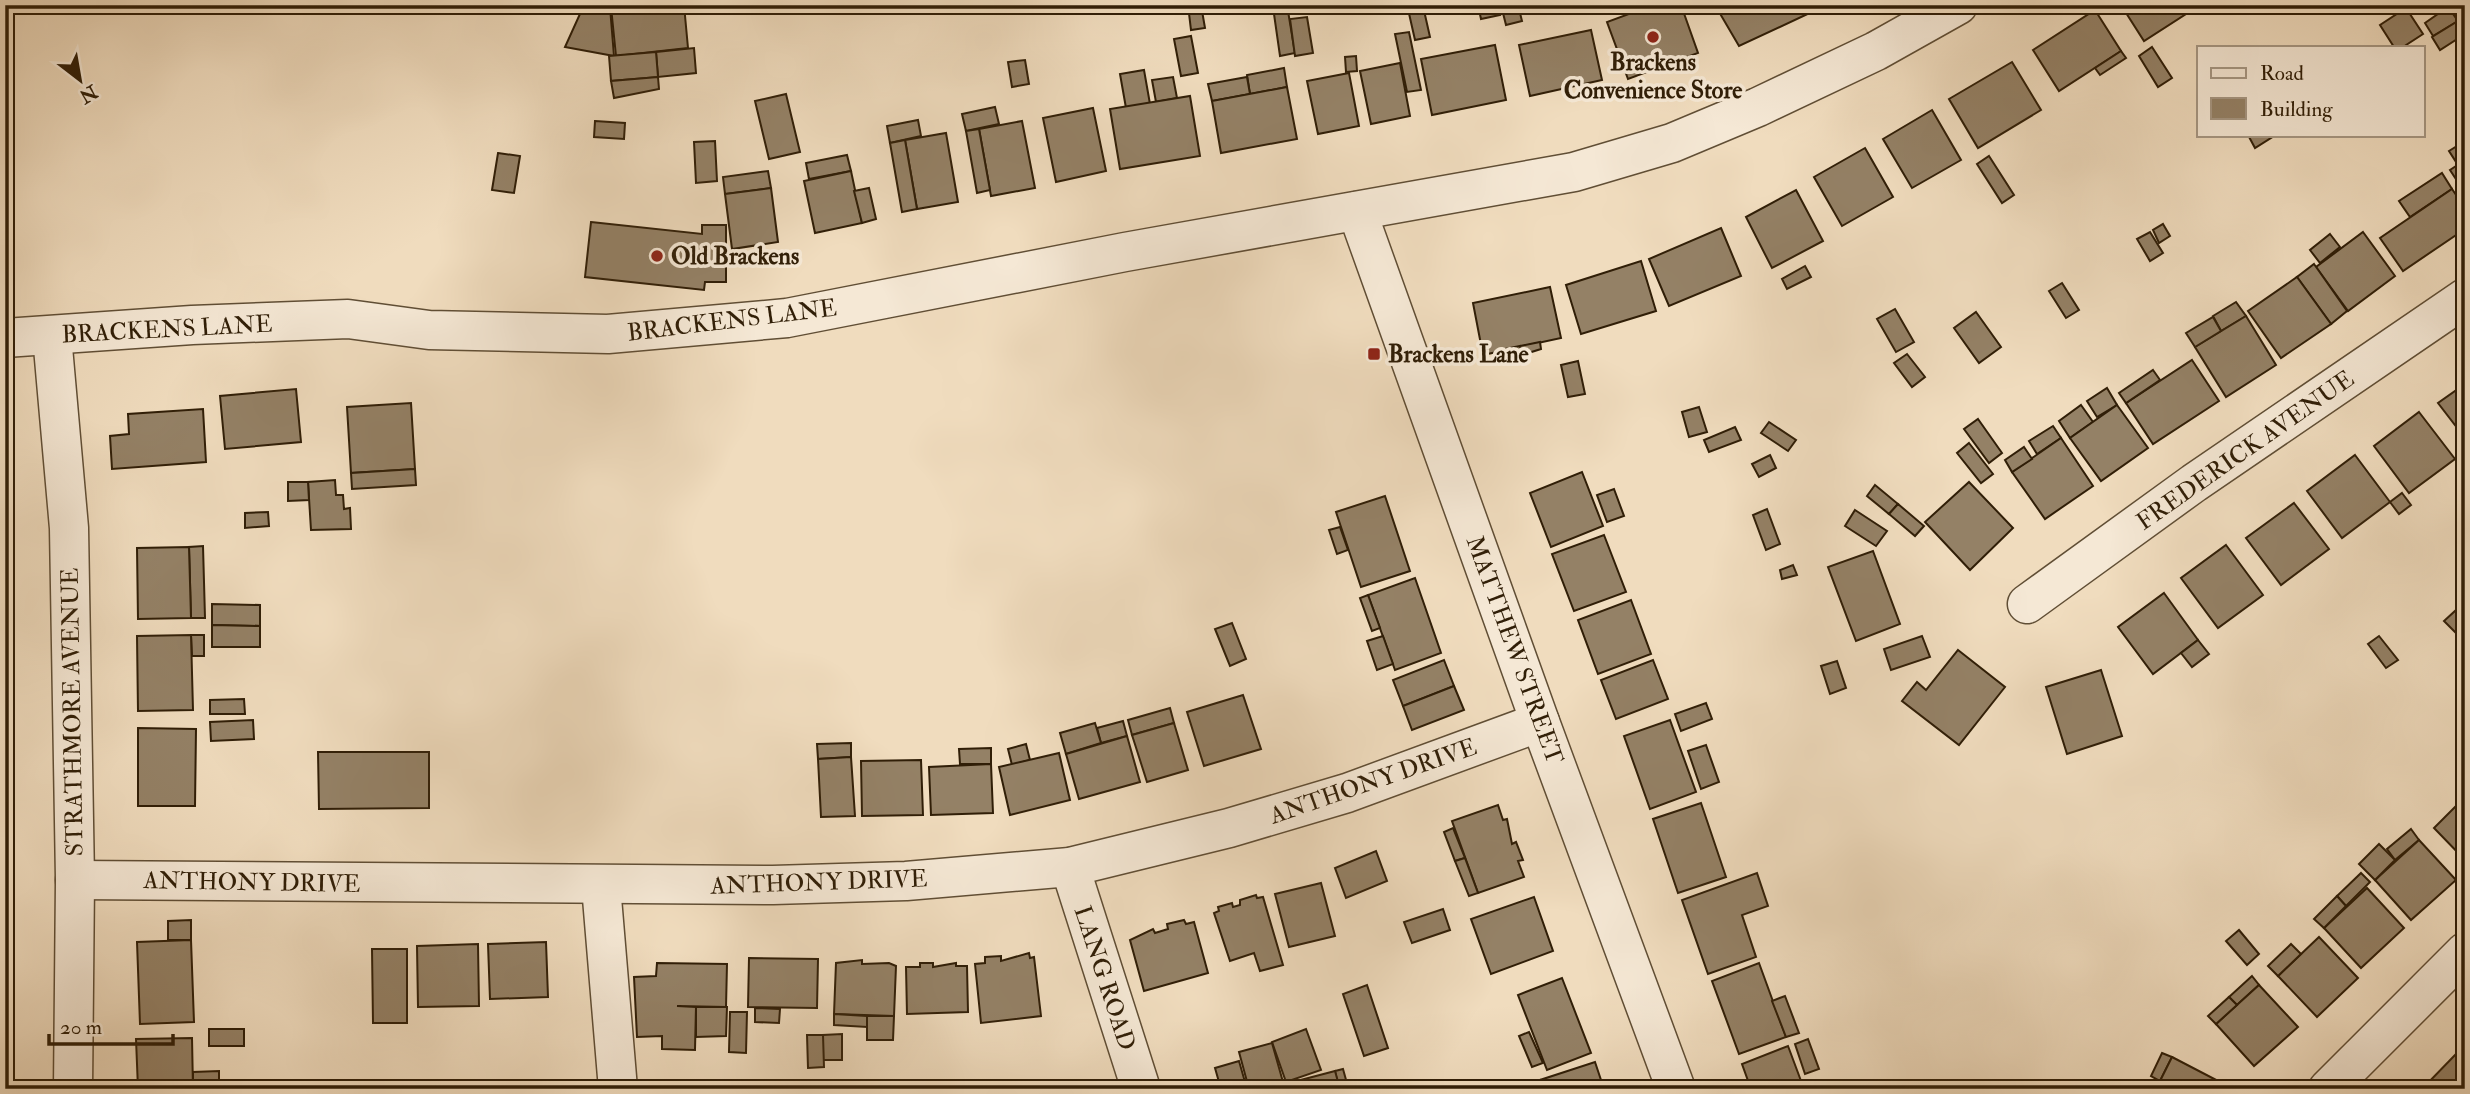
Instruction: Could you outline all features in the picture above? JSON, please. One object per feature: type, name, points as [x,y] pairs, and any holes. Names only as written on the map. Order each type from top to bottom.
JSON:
[{"type":"street","name":"BRACKENS LANE","points":[[5,338],[192,325],[348,319],[429,330],[583,333],[787,318],[1357,211],[1523,183],[1645,151],[1758,107],[1941,10]]},
{"type":"street","name":"MATTHEW STREET","points":[[1357,211],[1540,722],[1676,1089]]},
{"type":"street","name":"FREDERICK AVENUE","points":[[2027,604],[2194,483],[2465,298]]},
{"type":"street","name":"STRATHMORE AVENUE","points":[[52,336],[69,528],[75,880],[73,1089]]},
{"type":"street","name":"ANTHONY DRIVE","points":[[75,880],[601,886],[906,881],[1070,867],[1229,828],[1347,793],[1540,722]]},
{"type":"street","name":"LANG ROAD","points":[[1070,867],[1141,1089]]},
{"type":"street","points":[[601,886],[618,1089]]},
{"type":"street","points":[[2328,1089],[2465,952]]},
{"type":"building","points":[[541,5],[556,5],[550,12]]},
{"type":"building","points":[[584,5],[610,7],[614,56],[565,47]]},
{"type":"building","points":[[684,5],[688,48],[616,56],[611,7]]},
{"type":"building","points":[[1188,5],[1201,5],[1205,28],[1191,30]]},
{"type":"building","points":[[1478,5],[1497,5],[1500,15],[1481,19]]},
{"type":"building","points":[[1501,5],[1518,5],[1522,21],[1506,25]]},
{"type":"building","points":[[1586,5],[1613,5],[1589,13]]},
{"type":"building","points":[[1653,5],[1681,5],[1698,53],[1628,79],[1607,22]]},
{"type":"building","points":[[1715,5],[1816,5],[1814,11],[1739,46]]},
{"type":"building","points":[[2121,5],[2200,5],[2144,41]]},
{"type":"building","points":[[1423,6],[1430,37],[1415,40],[1408,9]]},
{"type":"building","points":[[2448,7],[2458,21],[2433,36],[2425,23]]},
{"type":"building","points":[[2406,8],[2423,34],[2405,46],[2393,46],[2380,25]]},
{"type":"building","points":[[2095,10],[2121,51],[2059,91],[2033,50]]},
{"type":"building","points":[[1288,11],[1295,53],[1280,56],[1274,14]]},
{"type":"building","points":[[1307,17],[1313,53],[1295,56],[1290,19]]},
{"type":"building","points":[[2458,21],[2465,34],[2440,50],[2432,37]]},
{"type":"building","points":[[1591,30],[1602,80],[1530,96],[1519,45]]},
{"type":"building","points":[[1409,32],[1421,90],[1407,92],[1395,34]]},
{"type":"building","points":[[1191,36],[1198,73],[1181,76],[1174,39]]},
{"type":"building","points":[[1495,45],[1506,100],[1432,115],[1421,59]]},
{"type":"building","points":[[2152,47],[2172,78],[2158,87],[2139,56]]},
{"type":"building","points":[[694,48],[696,73],[658,77],[656,52]]},
{"type":"building","points":[[2121,51],[2126,58],[2100,75],[2095,68]]},
{"type":"building","points":[[656,52],[658,77],[611,81],[609,56]]},
{"type":"building","points":[[1356,56],[1357,71],[1346,72],[1345,57]]},
{"type":"building","points":[[1025,60],[1029,84],[1012,87],[1008,62]]},
{"type":"building","points":[[2012,62],[2041,110],[1978,148],[1949,99]]},
{"type":"building","points":[[1400,63],[1410,116],[1371,124],[1360,71]]},
{"type":"building","points":[[1284,68],[1287,87],[1250,94],[1247,75]]},
{"type":"building","points":[[1144,70],[1150,104],[1126,108],[1120,74]]},
{"type":"building","points":[[1349,73],[1359,126],[1318,134],[1307,81]]},
{"type":"building","points":[[658,77],[659,89],[614,98],[611,81]]},
{"type":"building","points":[[1173,77],[1177,98],[1156,102],[1152,80]]},
{"type":"building","points":[[1247,77],[1250,94],[1212,101],[1208,84]]},
{"type":"building","points":[[1287,87],[1297,139],[1221,153],[1212,101]]},
{"type":"building","points":[[786,94],[800,152],[769,159],[755,101]]},
{"type":"building","points":[[1190,96],[1200,156],[1120,169],[1110,109]]},
{"type":"building","points":[[995,107],[999,124],[966,131],[962,114]]},
{"type":"building","points":[[1093,108],[1106,171],[1056,182],[1043,118]]},
{"type":"building","points":[[1932,110],[1961,160],[1912,188],[1883,139]]},
{"type":"building","points":[[918,120],[921,136],[890,143],[887,126]]},
{"type":"building","points":[[595,121],[625,123],[624,139],[594,137]]},
{"type":"building","points":[[1022,121],[1035,188],[991,196],[979,129]]},
{"type":"building","points":[[979,129],[990,190],[977,193],[966,131]]},
{"type":"building","points":[[946,133],[958,202],[917,209],[905,140]]},
{"type":"building","points":[[2249,136],[2274,136],[2255,148]]},
{"type":"building","points":[[905,140],[917,209],[902,212],[890,143]]},
{"type":"building","points":[[715,141],[717,181],[696,183],[694,142]]},
{"type":"building","points":[[2465,141],[2465,160],[2458,165],[2449,151]]},
{"type":"building","points":[[1865,148],[1893,197],[1842,226],[1814,177]]},
{"type":"building","points":[[498,153],[520,156],[514,193],[492,190]]},
{"type":"building","points":[[847,155],[851,171],[809,179],[806,163]]},
{"type":"building","points":[[1989,156],[2014,195],[2002,203],[1977,164]]},
{"type":"building","points":[[2465,160],[2465,193],[2450,170]]},
{"type":"building","points":[[768,171],[771,188],[725,194],[723,177]]},
{"type":"building","points":[[851,171],[862,223],[815,233],[804,181]]},
{"type":"building","points":[[2442,173],[2452,189],[2410,217],[2399,201]]},
{"type":"building","points":[[771,188],[778,242],[732,249],[725,194]]},
{"type":"building","points":[[869,188],[876,219],[862,223],[854,191]]},
{"type":"building","points":[[2452,189],[2465,208],[2465,229],[2403,271],[2380,238]]},
{"type":"building","points":[[1796,190],[1823,241],[1772,268],[1746,217]]},
{"type":"building","name":"Old Brackens","points":[[591,222],[702,234],[702,225],[726,225],[726,282],[705,282],[704,290],[585,277]]},
{"type":"building","points":[[2163,224],[2170,236],[2159,243],[2153,230]]},
{"type":"building","points":[[1721,228],[1741,276],[1669,306],[1649,259]]},
{"type":"building","points":[[2150,232],[2163,253],[2150,261],[2137,239]]},
{"type":"building","points":[[2363,232],[2395,276],[2348,311],[2316,267]]},
{"type":"building","points":[[2330,234],[2340,247],[2320,263],[2310,250]]},
{"type":"building","points":[[1641,261],[1656,311],[1581,334],[1566,285]]},
{"type":"building","points":[[2314,264],[2347,311],[2331,324],[2297,277]]},
{"type":"building","points":[[1805,266],[1811,277],[1787,289],[1782,279]]},
{"type":"building","points":[[2297,277],[2331,324],[2281,358],[2248,311]]},
{"type":"building","points":[[2062,283],[2079,310],[2066,318],[2049,291]]},
{"type":"building","points":[[1550,287],[1561,338],[1483,355],[1473,303]]},
{"type":"building","points":[[2236,302],[2246,316],[2221,331],[2213,316]]},
{"type":"building","points":[[1895,309],[1914,342],[1896,352],[1877,319]]},
{"type":"building","points":[[1976,312],[2001,347],[1979,363],[1954,328]]},
{"type":"building","points":[[2246,316],[2276,365],[2226,397],[2195,347]]},
{"type":"building","points":[[2213,317],[2221,331],[2195,347],[2186,333]]},
{"type":"building","points":[[1540,342],[1541,349],[1522,355],[1520,346]]},
{"type":"building","points":[[1520,346],[1522,357],[1502,362],[1500,350]]},
{"type":"building","points":[[1907,354],[1925,377],[1912,387],[1894,363]]},
{"type":"building","points":[[2192,360],[2219,401],[2153,444],[2126,403]]},
{"type":"building","points":[[1578,361],[1585,394],[1568,397],[1561,365]]},
{"type":"building","points":[[2153,370],[2160,380],[2126,403],[2119,393]]},
{"type":"building","points":[[2465,384],[2465,438],[2438,403]]},
{"type":"building","points":[[2107,388],[2117,405],[2097,417],[2087,401]]},
{"type":"building","points":[[296,389],[301,442],[225,449],[220,396]]},
{"type":"building","points":[[411,403],[415,469],[351,473],[347,407]]},
{"type":"building","points":[[2081,405],[2093,422],[2070,438],[2059,421]]},
{"type":"building","points":[[2117,405],[2148,448],[2101,481],[2070,438]]},
{"type":"building","points":[[1699,407],[1707,432],[1689,437],[1682,412]]},
{"type":"building","points":[[203,409],[206,462],[112,469],[110,436],[129,434],[128,414]]},
{"type":"building","points":[[2419,412],[2455,459],[2409,493],[2374,446]]},
{"type":"building","points":[[1978,419],[2002,453],[1989,463],[1964,429]]},
{"type":"building","points":[[1769,422],[1796,440],[1788,451],[1761,433]]},
{"type":"building","points":[[2053,426],[2061,438],[2037,454],[2029,441]]},
{"type":"building","points":[[1735,427],[1741,440],[1709,452],[1704,440]]},
{"type":"building","points":[[2061,438],[2093,486],[2045,519],[2012,472]]},
{"type":"building","points":[[1969,443],[1993,474],[1981,483],[1957,453]]},
{"type":"building","points":[[2024,447],[2032,459],[2012,472],[2005,460]]},
{"type":"building","points":[[1770,455],[1776,468],[1759,477],[1752,464]]},
{"type":"building","points":[[2355,455],[2390,502],[2342,538],[2307,491]]},
{"type":"building","points":[[415,469],[416,485],[352,489],[351,473]]},
{"type":"building","points":[[1582,472],[1603,526],[1551,547],[1530,493]]},
{"type":"building","points":[[335,480],[336,495],[343,495],[344,509],[350,508],[351,529],[311,530],[308,482]]},
{"type":"building","points":[[288,482],[308,482],[309,500],[288,501]]},
{"type":"building","points":[[1969,482],[2013,528],[1970,570],[1925,522]]},
{"type":"building","points":[[1875,485],[1898,504],[1889,514],[1867,496]]},
{"type":"building","points":[[1614,489],[1624,516],[1607,522],[1597,495]]},
{"type":"building","points":[[2402,493],[2411,505],[2399,514],[2390,502]]},
{"type":"building","points":[[1385,496],[1410,571],[1361,587],[1336,512]]},
{"type":"building","points":[[2294,503],[2329,549],[2281,585],[2246,538]]},
{"type":"building","points":[[1898,504],[1924,526],[1915,536],[1889,514]]},
{"type":"building","points":[[1767,509],[1780,544],[1766,550],[1753,515]]},
{"type":"building","points":[[1855,510],[1887,531],[1876,546],[1845,526]]},
{"type":"building","points":[[268,512],[269,526],[245,528],[245,513]]},
{"type":"building","points":[[1340,527],[1348,550],[1337,554],[1329,530]]},
{"type":"building","points":[[1604,535],[1626,592],[1574,611],[1552,554]]},
{"type":"building","points":[[2226,545],[2263,595],[2218,628],[2181,578]]},
{"type":"building","points":[[203,546],[205,618],[191,618],[189,547]]},
{"type":"building","points":[[189,547],[191,618],[138,619],[137,548]]},
{"type":"building","points":[[1873,551],[1900,624],[1856,641],[1828,567]]},
{"type":"building","points":[[1793,565],[1797,575],[1782,579],[1780,570]]},
{"type":"building","points":[[1415,578],[1441,653],[1395,670],[1368,595]]},
{"type":"building","points":[[2164,593],[2198,640],[2153,674],[2118,627]]},
{"type":"building","points":[[1368,595],[1380,628],[1372,631],[1360,598]]},
{"type":"building","points":[[1631,600],[1651,654],[1598,674],[1578,620]]},
{"type":"building","points":[[212,604],[260,605],[260,626],[212,625]]},
{"type":"building","points":[[2455,611],[2465,621],[2465,632],[2460,637],[2444,621]]},
{"type":"building","points":[[1232,623],[1246,659],[1230,666],[1215,629]]},
{"type":"building","points":[[212,625],[260,626],[260,647],[212,647]]},
{"type":"building","points":[[191,635],[204,635],[204,656],[192,656]]},
{"type":"building","points":[[191,635],[193,710],[138,711],[137,636]]},
{"type":"building","points":[[1383,636],[1393,664],[1377,670],[1367,641]]},
{"type":"building","points":[[1922,636],[1930,657],[1891,670],[1884,649]]},
{"type":"building","points":[[2379,636],[2398,660],[2386,668],[2368,644]]},
{"type":"building","points":[[2198,640],[2209,654],[2192,667],[2181,653]]},
{"type":"building","points":[[1958,650],[2005,687],[1959,745],[1902,701],[1917,682],[1926,690]]},
{"type":"building","points":[[1444,660],[1454,686],[1403,706],[1393,680]]},
{"type":"building","points":[[1653,660],[1668,699],[1616,719],[1601,680]]},
{"type":"building","points":[[1837,661],[1846,688],[1830,694],[1821,666]]},
{"type":"building","points":[[2101,670],[2122,736],[2067,754],[2046,687]]},
{"type":"building","points":[[1454,686],[1464,710],[1412,730],[1403,706]]},
{"type":"building","points":[[1243,695],[1261,749],[1204,766],[1187,712]]},
{"type":"building","points":[[244,699],[245,714],[210,714],[210,700]]},
{"type":"building","points":[[1706,703],[1712,719],[1681,731],[1675,714]]},
{"type":"building","points":[[1170,708],[1174,723],[1132,735],[1128,720]]},
{"type":"building","points":[[253,720],[254,739],[211,741],[210,722]]},
{"type":"building","points":[[1670,720],[1696,792],[1650,809],[1624,736]]},
{"type":"building","points":[[1123,721],[1127,736],[1101,743],[1097,728]]},
{"type":"building","points":[[1095,723],[1101,743],[1066,754],[1060,733]]},
{"type":"building","points":[[1174,723],[1188,770],[1147,782],[1132,735]]},
{"type":"building","points":[[138,728],[196,729],[195,806],[138,806]]},
{"type":"building","points":[[1127,736],[1140,782],[1079,799],[1066,754]]},
{"type":"building","points":[[851,743],[851,757],[818,759],[817,744]]},
{"type":"building","points":[[1026,744],[1030,760],[1012,765],[1008,749]]},
{"type":"building","points":[[1706,745],[1719,782],[1701,789],[1688,751]]},
{"type":"building","points":[[991,748],[991,764],[960,764],[959,749]]},
{"type":"building","points":[[318,752],[429,752],[429,808],[319,809]]},
{"type":"building","points":[[1059,753],[1070,800],[1010,815],[999,767]]},
{"type":"building","points":[[851,757],[855,816],[821,817],[818,759]]},
{"type":"building","points":[[921,760],[923,815],[862,816],[861,761]]},
{"type":"building","points":[[991,764],[993,813],[931,815],[929,767]]},
{"type":"building","points":[[2465,797],[2465,860],[2434,828]]},
{"type":"building","points":[[1701,803],[1726,877],[1678,893],[1653,819]]},
{"type":"building","points":[[1498,805],[1503,820],[1507,819],[1512,844],[1516,842],[1523,860],[1518,861],[1524,877],[1478,893],[1452,821]]},
{"type":"building","points":[[1453,828],[1465,858],[1455,861],[1444,832]]},
{"type":"building","points":[[2411,829],[2419,840],[2395,860],[2387,849]]},
{"type":"building","points":[[2419,840],[2456,880],[2411,920],[2375,880]]},
{"type":"building","points":[[2379,844],[2395,860],[2375,880],[2359,864]]},
{"type":"building","points":[[1376,851],[1387,881],[1346,898],[1335,868]]},
{"type":"building","points":[[1465,858],[1478,893],[1469,896],[1455,861]]},
{"type":"building","points":[[1757,873],[1768,906],[1742,915],[1756,957],[1708,974],[1682,900]]},
{"type":"building","points":[[2361,873],[2370,882],[2346,906],[2337,896]]},
{"type":"building","points":[[1321,883],[1335,936],[1289,947],[1275,894]]},
{"type":"building","points":[[2367,888],[2404,928],[2361,968],[2324,928]]},
{"type":"building","points":[[1256,895],[1257,898],[1263,897],[1283,965],[1260,971],[1254,953],[1230,961],[1214,913],[1219,911],[1218,907],[1232,903],[1233,907],[1240,905],[1240,900]]},
{"type":"building","points":[[2337,896],[2346,906],[2324,928],[2314,919]]},
{"type":"building","points":[[1534,897],[1553,951],[1491,974],[1471,919]]},
{"type":"building","points":[[1443,909],[1450,930],[1412,943],[1404,922]]},
{"type":"building","points":[[191,920],[191,940],[168,940],[168,921]]},
{"type":"building","points":[[1184,920],[1186,924],[1194,922],[1208,973],[1144,991],[1130,940],[1153,929],[1155,933],[1168,929],[1167,924]]},
{"type":"building","points":[[2239,930],[2259,954],[2247,965],[2226,941]]},
{"type":"building","points":[[2319,937],[2358,978],[2317,1017],[2278,976]]},
{"type":"building","points":[[191,940],[194,1022],[140,1024],[137,942]]},
{"type":"building","points":[[546,942],[548,997],[490,999],[488,944]]},
{"type":"building","points":[[478,944],[479,1006],[418,1007],[417,946]]},
{"type":"building","points":[[2291,944],[2301,954],[2278,976],[2268,966]]},
{"type":"building","points":[[372,949],[407,949],[407,1023],[373,1023]]},
{"type":"building","points":[[1029,953],[1030,958],[1034,957],[1041,1016],[981,1023],[975,964],[985,963],[985,957],[1001,956],[1001,961]]},
{"type":"building","points":[[749,958],[818,959],[817,1008],[748,1007]]},
{"type":"building","points":[[862,960],[862,964],[889,963],[896,966],[894,1016],[834,1014],[836,963]]},
{"type":"building","points":[[657,963],[727,964],[726,1007],[677,1006],[696,1007],[695,1050],[662,1049],[662,1036],[637,1037],[634,977],[656,976]]},
{"type":"building","points":[[920,963],[933,963],[933,967],[956,963],[956,966],[967,966],[968,1012],[907,1014],[906,967],[920,967]]},
{"type":"building","points":[[1759,963],[1786,1037],[1739,1054],[1712,981]]},
{"type":"building","points":[[2252,976],[2259,985],[2237,1005],[2229,997]]},
{"type":"building","points":[[1562,978],[1591,1053],[1547,1070],[1518,995]]},
{"type":"building","points":[[1367,985],[1388,1048],[1364,1056],[1343,994]]},
{"type":"building","points":[[2259,985],[2298,1027],[2254,1066],[2216,1024]]},
{"type":"building","points":[[1785,996],[1799,1033],[1786,1037],[1772,1001]]},
{"type":"building","points":[[2229,997],[2237,1005],[2216,1024],[2208,1016]]},
{"type":"building","points":[[696,1007],[727,1007],[726,1036],[696,1037]]},
{"type":"building","points":[[755,1008],[780,1009],[779,1023],[755,1022]]},
{"type":"building","points":[[730,1012],[747,1012],[746,1053],[729,1052]]},
{"type":"building","points":[[834,1014],[867,1016],[867,1027],[834,1025]]},
{"type":"building","points":[[867,1016],[894,1016],[893,1040],[867,1040]]},
{"type":"building","points":[[209,1029],[244,1029],[244,1046],[209,1046]]},
{"type":"building","points":[[1306,1029],[1321,1070],[1286,1082],[1272,1042]]},
{"type":"building","points":[[1529,1032],[1543,1063],[1532,1067],[1519,1036]]},
{"type":"building","points":[[842,1034],[842,1060],[823,1060],[823,1035]]},
{"type":"building","points":[[807,1035],[823,1035],[824,1067],[808,1068]]},
{"type":"building","points":[[192,1038],[193,1089],[138,1089],[136,1039]]},
{"type":"building","points":[[1808,1039],[1819,1069],[1805,1074],[1795,1044]]},
{"type":"building","points":[[1272,1043],[1283,1082],[1249,1089],[1239,1052]]},
{"type":"building","points":[[1788,1046],[1804,1089],[1751,1089],[1742,1064]]},
{"type":"building","points":[[2162,1053],[2172,1057],[2160,1081],[2151,1076]]},
{"type":"building","points":[[2457,1053],[2465,1061],[2465,1089],[2422,1089]]},
{"type":"building","points":[[2172,1057],[2224,1084],[2222,1089],[2156,1089]]},
{"type":"building","points":[[1239,1061],[1247,1089],[1221,1089],[1215,1068]]},
{"type":"building","points":[[1595,1062],[1604,1089],[1543,1089],[1540,1080]]},
{"type":"building","points":[[1343,1069],[1348,1087],[1339,1089],[1335,1071]]},
{"type":"building","points":[[219,1071],[219,1089],[193,1089],[193,1072]]},
{"type":"building","points":[[1335,1071],[1340,1089],[1295,1089],[1293,1082]]},
{"type":"building","points":[[1540,1080],[1543,1089],[1533,1089],[1531,1083]]},
{"type":"building","points":[[828,1081],[838,1082],[837,1089],[828,1089]]},
{"type":"building","points":[[2145,1081],[2156,1085],[2155,1089],[2141,1089]]},
{"type":"place","name":"Brackens Convenience Store","points":[[1653,37]]},
{"type":"place","name":"Old Brackens","points":[[657,256]]},
{"type":"place","name":"Brackens Lane","points":[[1374,354]]}]
